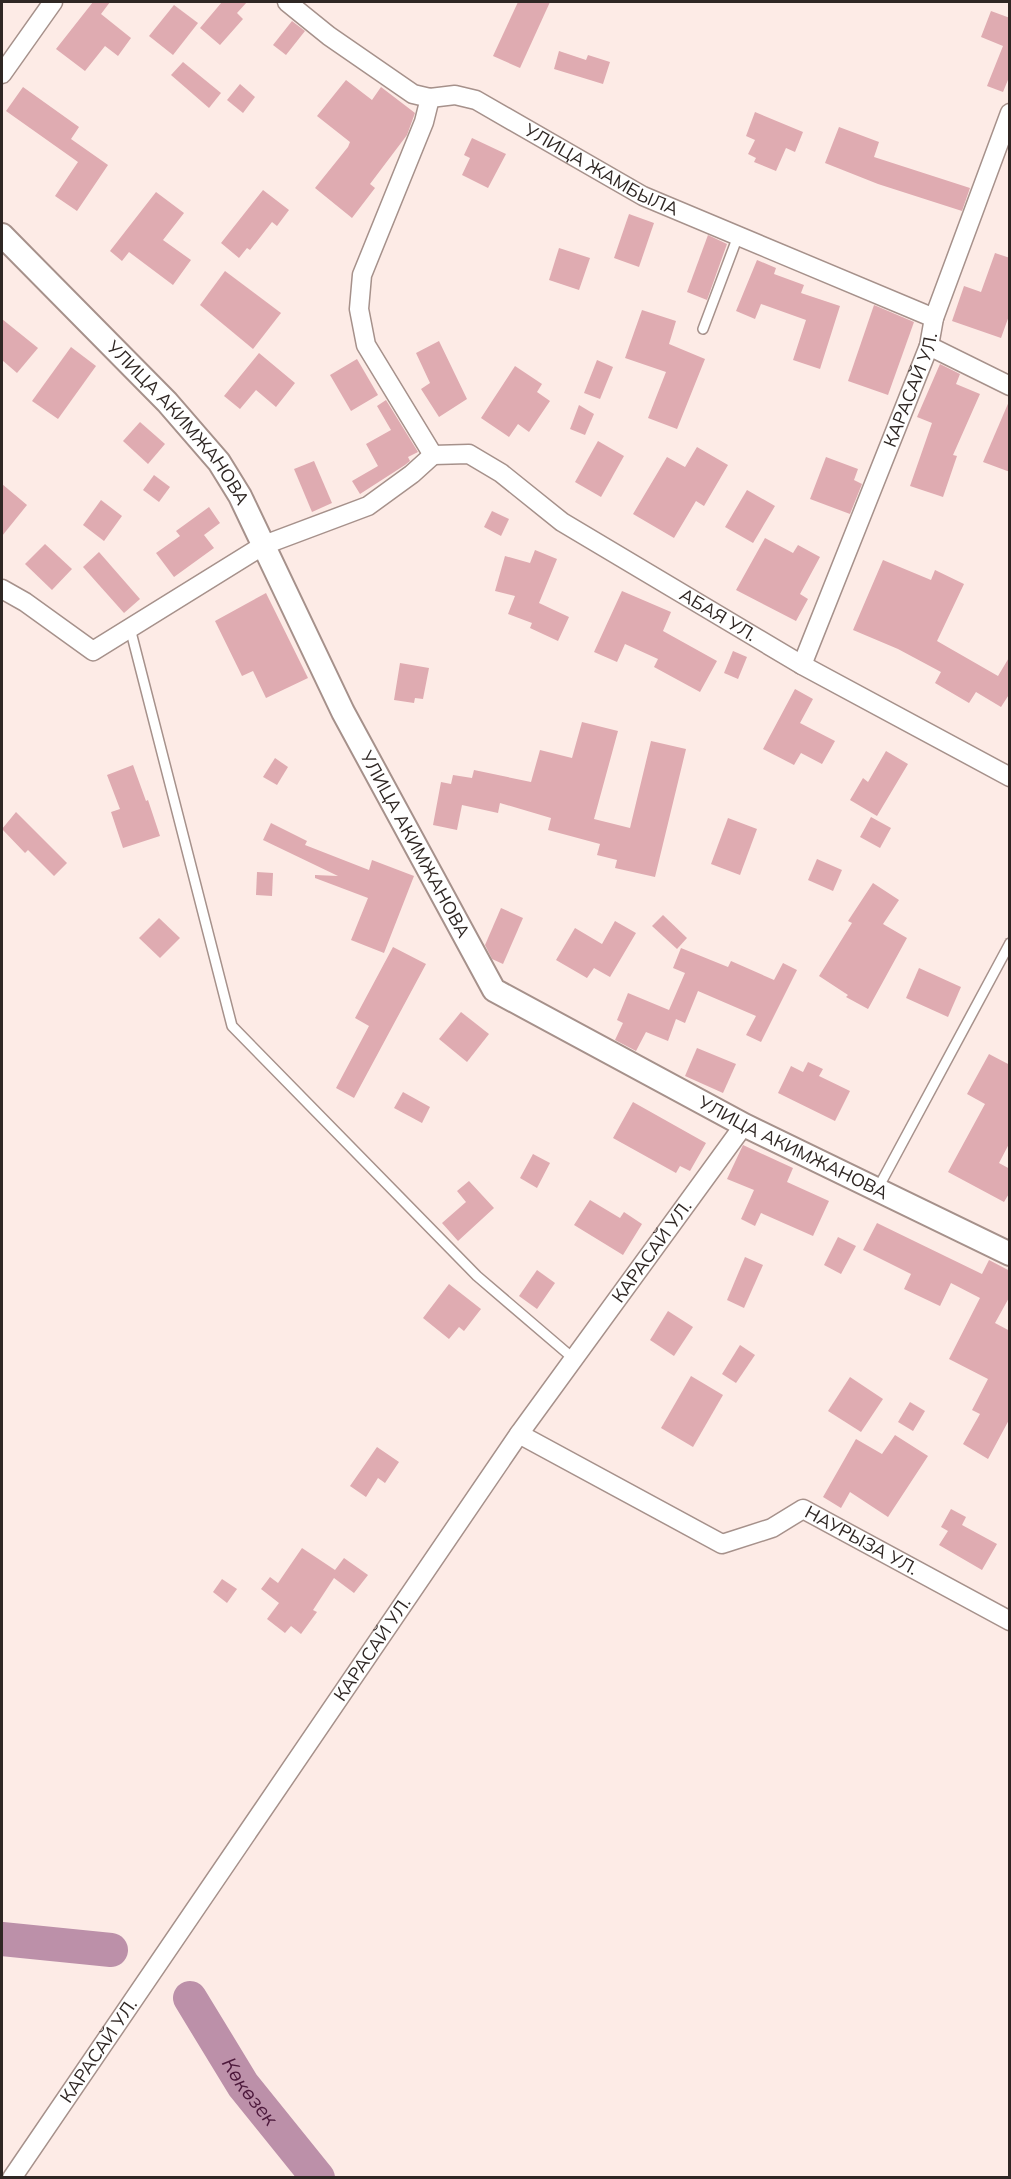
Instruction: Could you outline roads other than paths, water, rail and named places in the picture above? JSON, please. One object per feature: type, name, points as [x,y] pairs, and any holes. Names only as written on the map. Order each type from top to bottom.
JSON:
[{"type":"street","points":[[2,74],[53,2]]},
{"type":"street","name":"УЛИЦА ЖАМБЫЛА","points":[[286,2],[329,36],[413,94],[430,98],[455,95],[476,100],[643,196],[934,318]]},
{"type":"street","points":[[2,589],[25,602],[93,651],[264,545],[368,506],[412,474],[433,455],[366,345],[359,309],[362,275],[424,122],[430,98]]},
{"type":"street","name":"КАРАСАЙ УЛ.","points":[[802,665],[929,346],[934,318],[1010,113]]},
{"type":"street","name":"УЛИЦА АКИМЖАНОВА","points":[[2,235],[167,402],[219,462],[240,496],[343,712],[494,990],[744,1125],[1010,1254]]},
{"type":"street","points":[[929,346],[1010,386]]},
{"type":"street","name":"АБАЯ УЛ.","points":[[433,455],[468,454],[501,473],[562,522],[802,665],[1010,777]]},
{"type":"street","name":"КАРАСАЙ УЛ.","points":[[12,2178],[519,1434],[744,1125]]},
{"type":"street","name":"НАУРЫЗА УЛ.","points":[[519,1434],[722,1544],[772,1528],[803,1509],[1010,1621]]},
{"type":"lane","points":[[703,329],[738,236]]},
{"type":"lane","points":[[130,628],[232,1026],[477,1276],[574,1359]]},
{"type":"lane","points":[[877,1190],[1010,944]]},
{"type":"waterway","name":"Көкөзек","points":[[2,1939],[111,1950]]},
{"type":"waterway","name":"Көкөзек","points":[[190,1998],[243,2085],[318,2178]]}]
